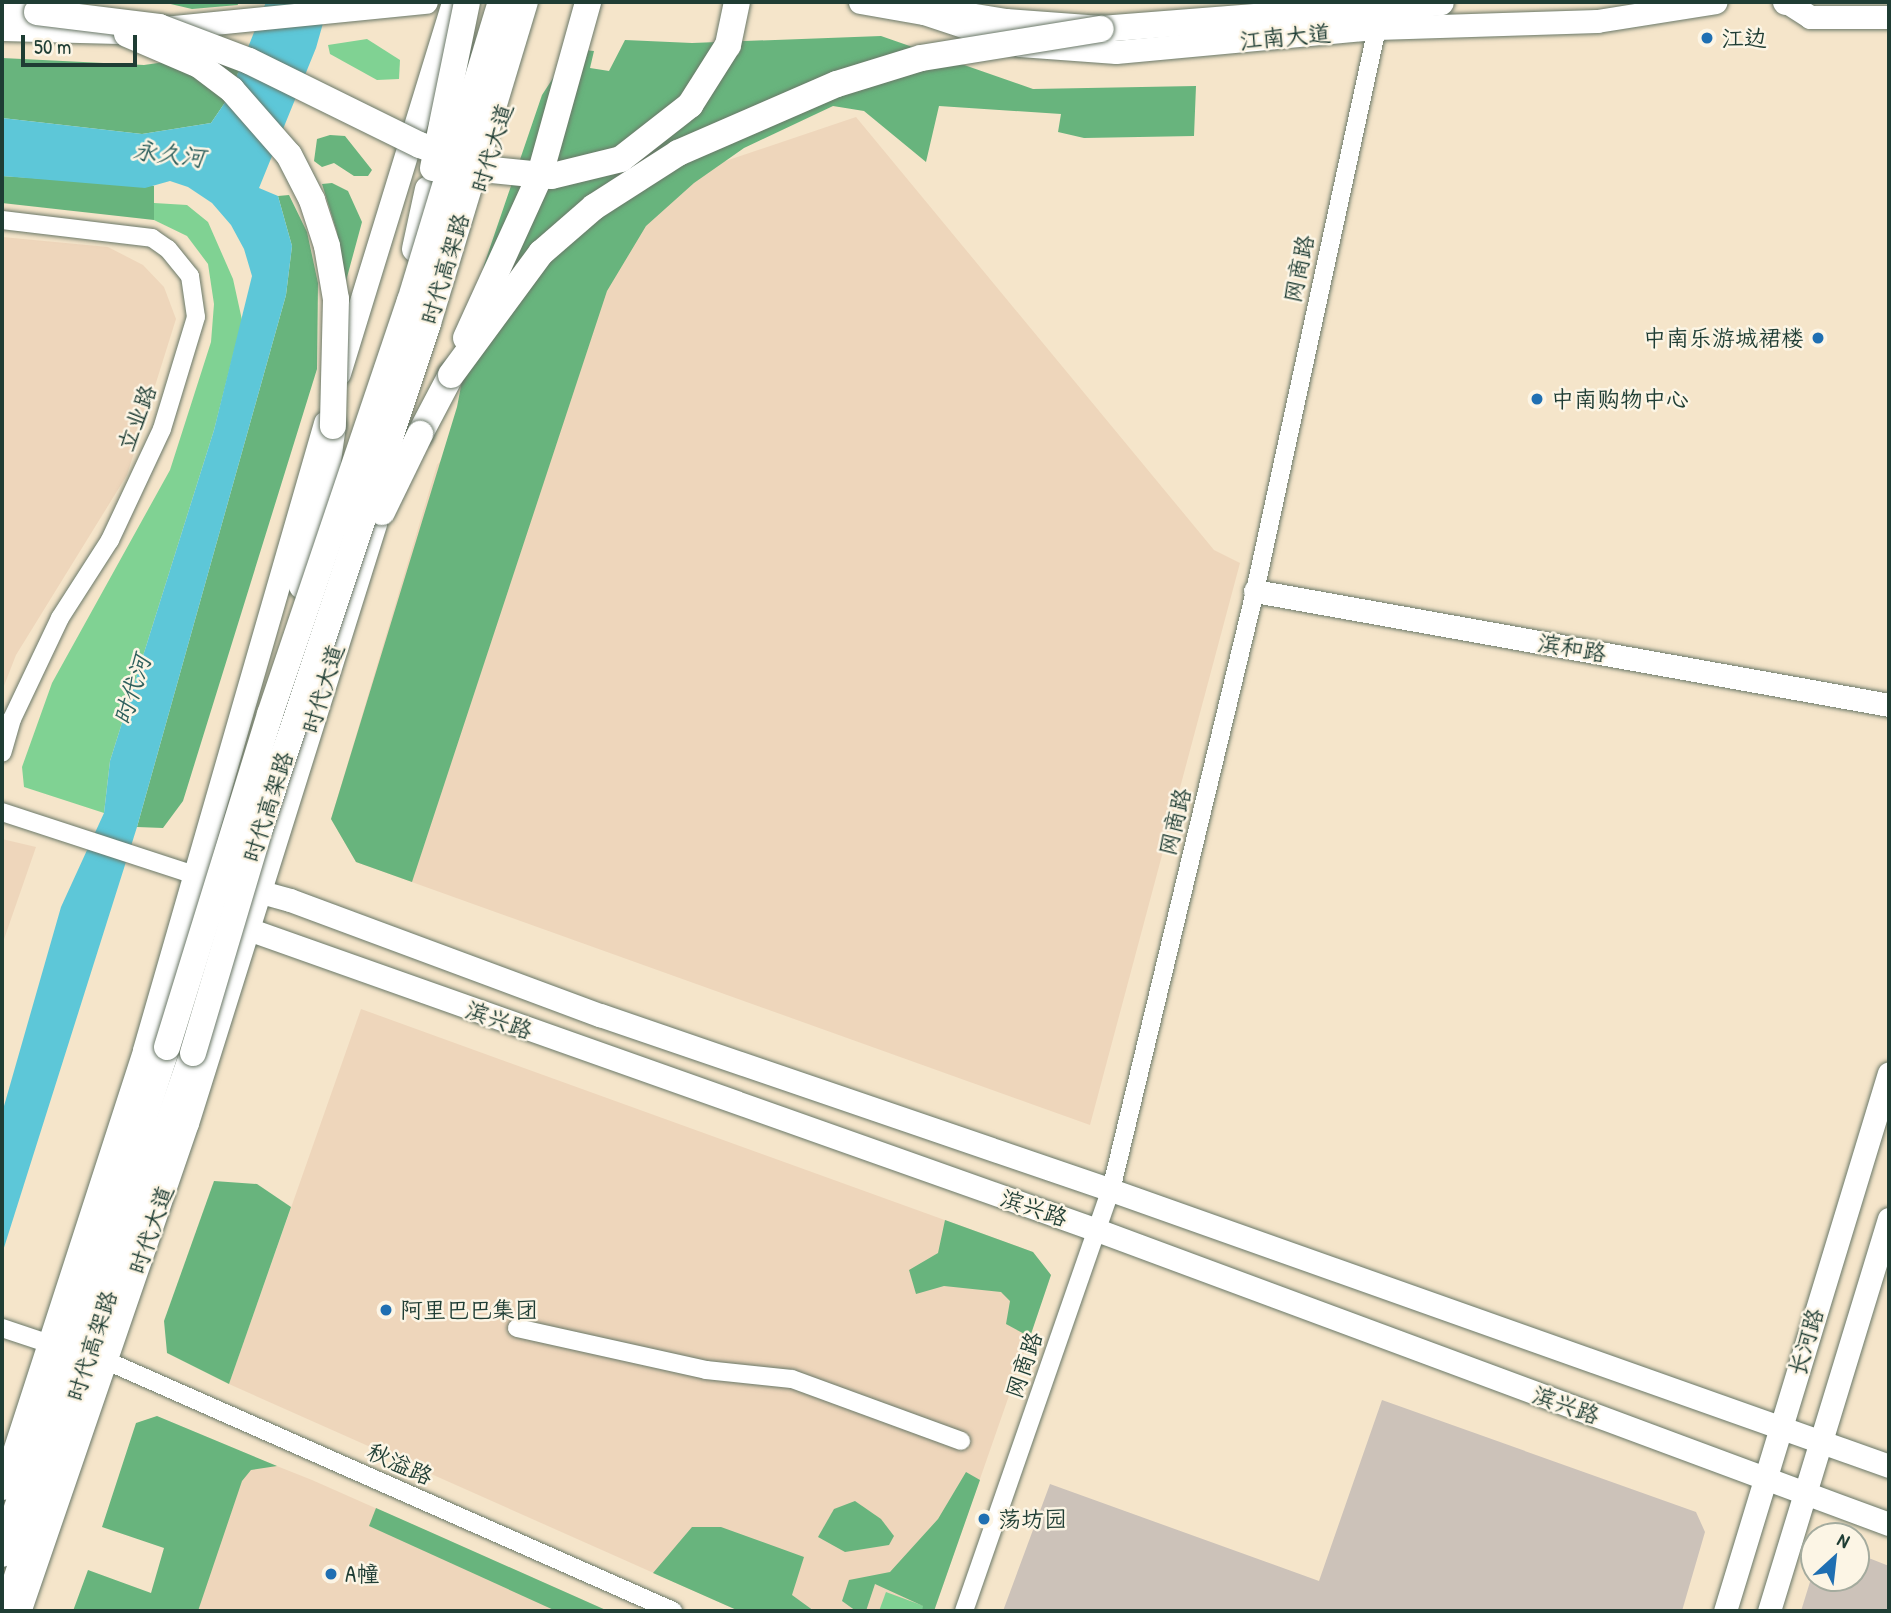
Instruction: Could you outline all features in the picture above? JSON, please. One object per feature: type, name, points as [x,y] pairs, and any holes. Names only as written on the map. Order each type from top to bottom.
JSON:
[{"type":"highway","points":[[394,345],[467,2]]},
{"type":"highway","name":"时代高架路","points":[[2,1554],[270,714],[394,345],[500,2]]},
{"type":"highway","name":"时代高架路","points":[[6,1611],[101,1317],[193,1053],[323,641],[428,323],[525,2]]},
{"type":"highway","points":[[323,641],[401,468],[451,375],[480,302],[539,178],[588,2]]},
{"type":"highway","points":[[2,12],[37,12],[159,27],[249,61],[420,145],[482,169],[552,176],[621,159],[690,105],[728,45],[737,2]]},
{"type":"highway","points":[[928,2],[951,13],[1006,22],[1101,29]]},
{"type":"highway","points":[[451,375],[541,253],[594,207],[678,153],[826,89],[921,58],[1101,29],[1441,2]]},
{"type":"highway","points":[[37,12],[108,28],[199,65],[260,118],[289,155],[316,211],[336,299],[332,426],[320,518],[270,714]]},
{"type":"main road","points":[[2,29],[111,32],[243,23],[426,2]]},
{"type":"main road","points":[[2,1488],[144,1050],[192,874],[453,2]]},
{"type":"main road","name":"时代大道","points":[[19,1611],[107,1361],[248,929],[520,59],[533,2]]},
{"type":"main road","name":"江南大道","points":[[860,2],[924,13],[1020,45],[1116,52],[1377,28],[1597,21],[1715,2]]},
{"type":"main road","points":[[1787,2],[1810,17],[1889,17]]},
{"type":"main road","name":"滨和路","points":[[1255,592],[1889,705]]},
{"type":"main road","name":"滨兴路","points":[[192,874],[259,891],[600,1015],[1781,1424],[1889,1466]]},
{"type":"main road","name":"滨兴路","points":[[192,874],[248,929],[1097,1230],[1889,1524]]},
{"type":"main road","name":"长河路","points":[[1725,1611],[1889,1073]]},
{"type":"main road","name":"长河路","points":[[1769,1611],[1889,1219]]},
{"type":"street","name":"网商路","points":[[964,1611],[1111,1190],[1255,592],[1377,28]]},
{"type":"street","name":"立业路","points":[[2,220],[152,238],[169,249],[190,276],[196,317],[162,429],[110,541],[60,618],[12,719],[2,753]]},
{"type":"street","name":"滨兴路","points":[[2,812],[192,874]]},
{"type":"street","points":[[517,1328],[706,1370],[792,1379],[961,1441]]},
{"type":"street","points":[[3,1329],[47,1343]]},
{"type":"street","name":"秋溢路","points":[[107,1361],[673,1611]]},
{"type":"shaded area","points":[[856,117],[1214,550],[1240,563],[1090,1125],[356,862],[331,819],[437,465],[693,172]]},
{"type":"shaded area","points":[[2,237],[108,247],[143,265],[164,287],[176,319],[127,475],[16,655],[2,691]]},
{"type":"shaded area","points":[[2,839],[36,847],[2,945]]},
{"type":"shaded area","points":[[361,1009],[1033,1252],[1051,1275],[934,1611],[739,1611],[229,1384]]},
{"type":"shaded area","points":[[1382,1400],[1696,1512],[1705,1532],[1682,1611],[1003,1611],[1050,1484],[1319,1581]]},
{"type":"shaded area","points":[[231,1448],[312,1480],[608,1611],[168,1611]]},
{"type":"shaded area","points":[[1870,1559],[1889,1566],[1889,1611],[1801,1611],[1807,1592],[1870,1592]]},
{"type":"green space","points":[[162,2],[237,2],[238,5],[192,9]]},
{"type":"green space","points":[[881,36],[1033,89],[1196,86],[1194,136],[1084,138],[1058,132],[1061,114],[939,106],[926,162],[864,111],[833,106],[744,148],[694,183],[646,226],[607,291],[412,882],[356,862],[331,819],[457,407],[484,265],[542,95],[572,49],[594,51],[590,68],[609,71],[625,40],[692,43]]},
{"type":"green space","points":[[367,39],[400,60],[399,79],[377,80],[330,54],[328,45]]},
{"type":"green space","points":[[247,50],[228,98],[211,123],[142,134],[2,118],[2,58],[144,65]]},
{"type":"green space","points":[[330,135],[345,136],[372,170],[368,176],[354,176],[334,163],[322,167],[314,161],[317,139]]},
{"type":"green space","points":[[2,176],[154,186],[154,220],[2,203]]},
{"type":"green space","points":[[332,183],[348,191],[362,222],[343,292],[337,232],[322,184]]},
{"type":"green space","points":[[289,195],[307,232],[318,283],[317,369],[183,801],[163,828],[137,827],[286,295],[292,246],[278,196]]},
{"type":"green space","points":[[154,203],[187,205],[208,222],[233,279],[242,320],[214,430],[110,761],[104,813],[24,787],[22,767],[52,683],[170,470],[211,342],[214,304],[208,264],[187,236],[154,220]]},
{"type":"green space","points":[[214,1181],[257,1184],[291,1207],[229,1384],[167,1353],[164,1321]]},
{"type":"green space","points":[[945,1220],[1033,1252],[1051,1275],[1030,1337],[1006,1324],[1010,1301],[1001,1292],[944,1286],[916,1294],[909,1270],[938,1253]]},
{"type":"green space","points":[[157,1416],[277,1466],[251,1470],[242,1481],[198,1611],[73,1611],[88,1570],[151,1593],[164,1548],[102,1527],[136,1423]]},
{"type":"green space","points":[[966,1472],[980,1480],[934,1611],[922,1611],[923,1606],[875,1584],[866,1611],[856,1611],[842,1601],[849,1580],[890,1572],[938,1519]]},
{"type":"green space","points":[[855,1501],[881,1519],[894,1536],[889,1545],[845,1552],[818,1537],[834,1509]]},
{"type":"green space","points":[[376,1508],[608,1611],[556,1611],[369,1526]]},
{"type":"green space","points":[[692,1527],[721,1527],[804,1557],[792,1595],[814,1611],[739,1611],[653,1573]]},
{"type":"green space","points":[[886,1592],[924,1606],[922,1611],[879,1611]]},
{"type":"water","name":"永久河","points":[[266,2],[329,2],[316,48],[259,188],[278,196],[292,246],[286,295],[137,827],[2,1254],[2,1113],[61,907],[104,813],[110,761],[214,430],[252,276],[244,249],[231,225],[212,203],[188,187],[170,181],[145,188],[2,176],[2,118],[142,134],[211,123],[228,98]]},
{"type":"place","name":"江边","points":[[1707,38]]},
{"type":"place","name":"中南乐游城裙楼","points":[[1818,338]]},
{"type":"place","name":"中南购物中心","points":[[1537,399]]},
{"type":"place","name":"阿里巴巴集团","points":[[386,1310]]},
{"type":"place","name":"荡坊园","points":[[984,1519]]},
{"type":"place","name":"A幢","points":[[331,1574]]},
{"type":"water label","name":"时代河","points":[[132,690]]}]
